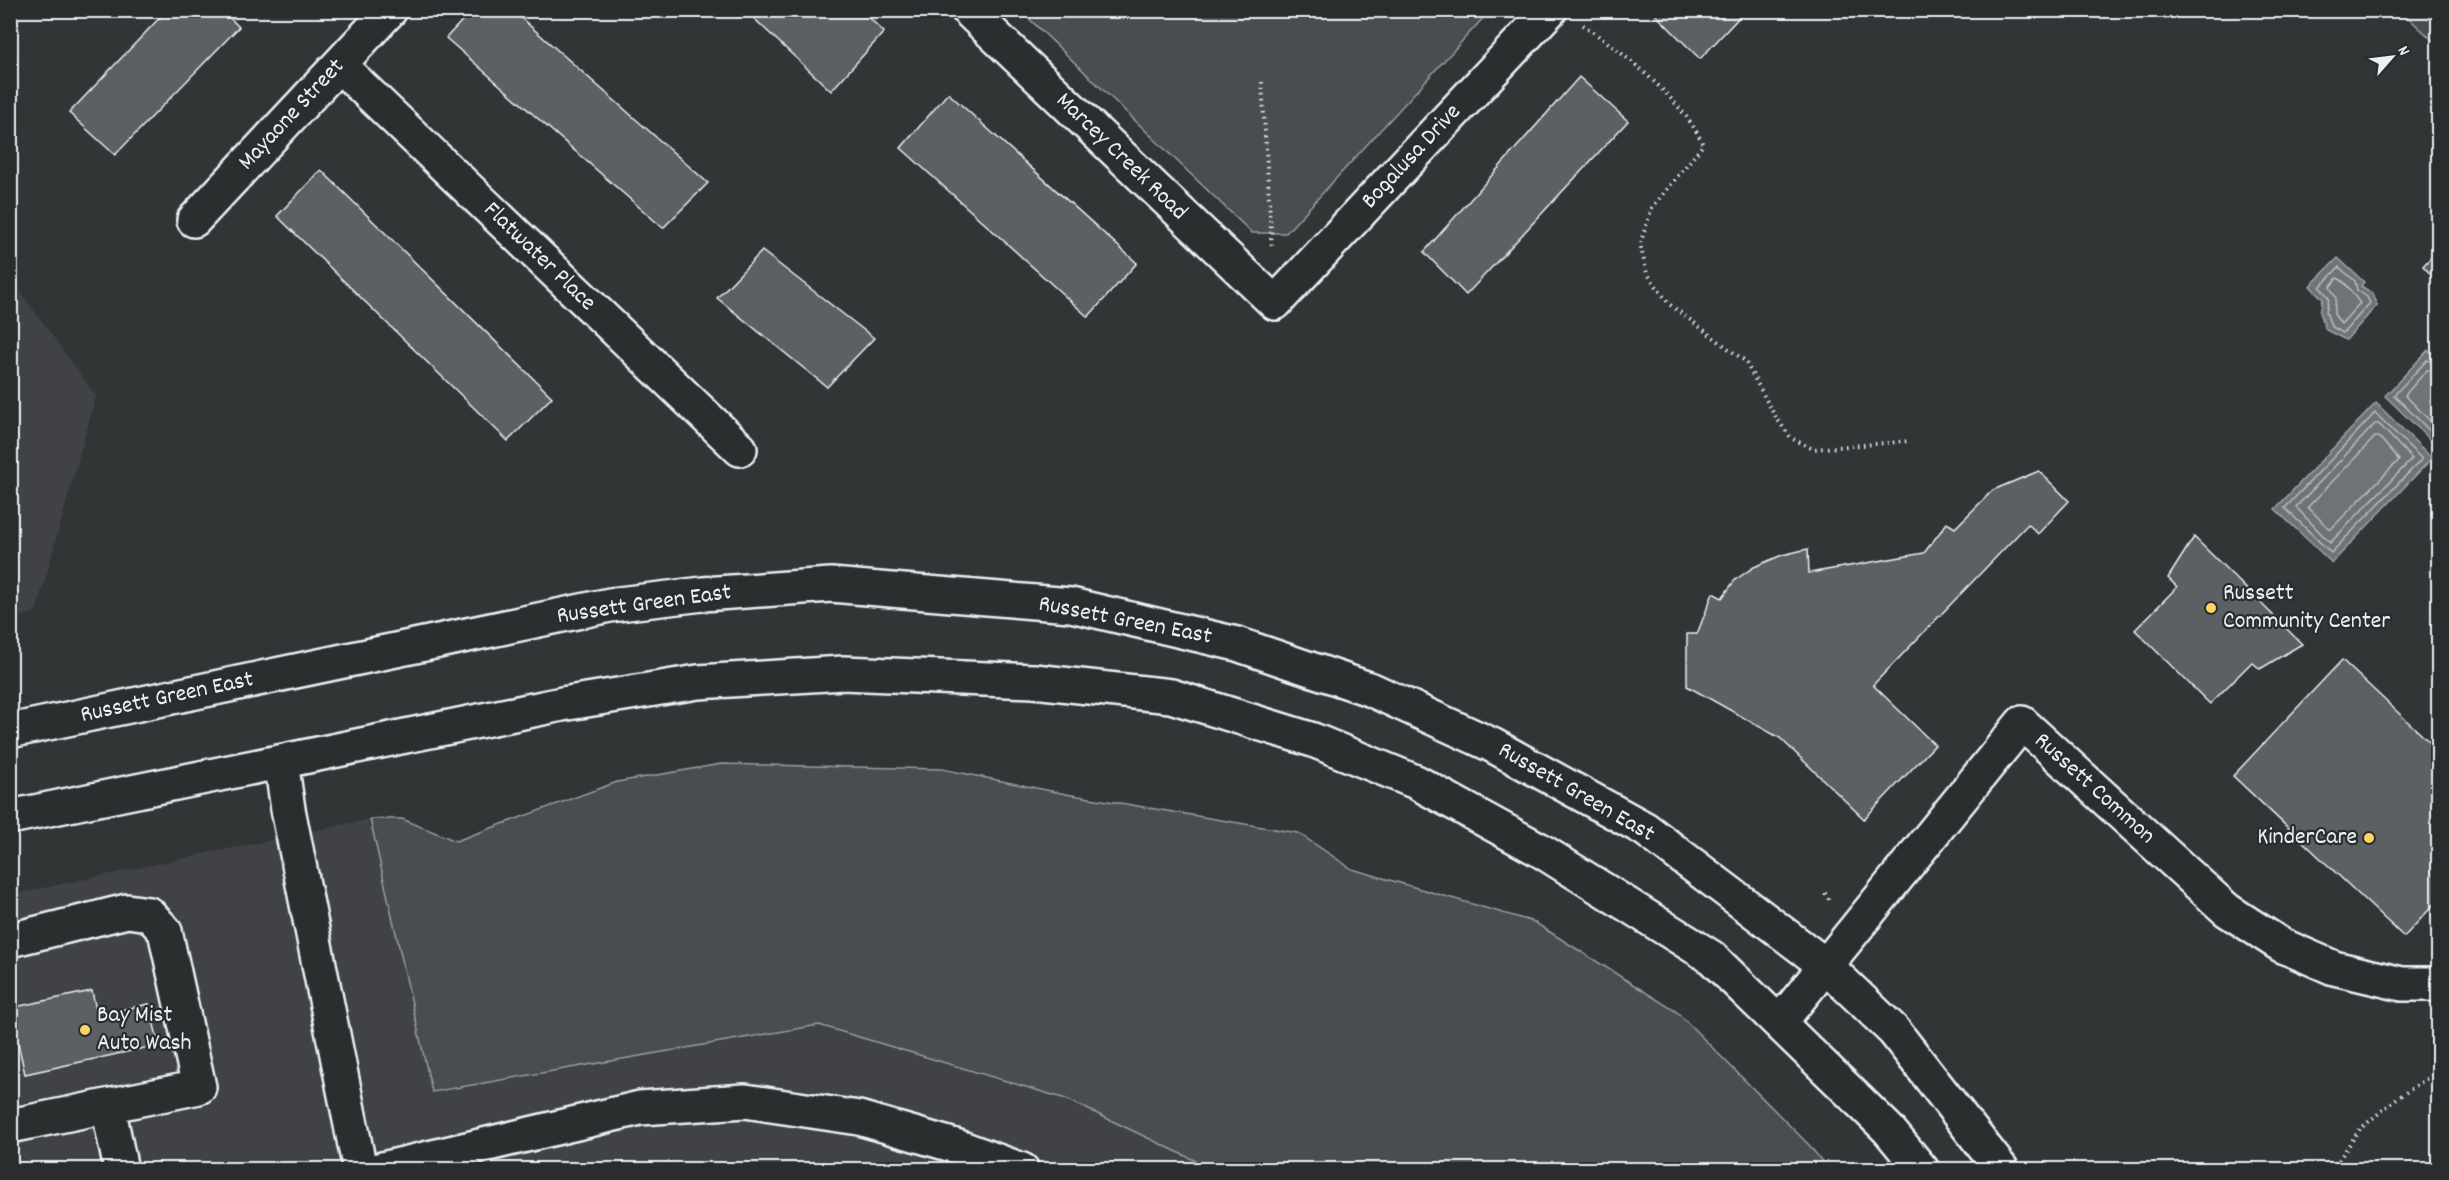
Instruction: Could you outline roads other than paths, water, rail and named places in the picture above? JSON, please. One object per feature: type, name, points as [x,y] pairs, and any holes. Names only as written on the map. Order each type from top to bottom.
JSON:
[{"type":"street","name":"Mayaone Street","points":[[194,220],[390,10]]},
{"type":"street","name":"Marcey Creek Road","points":[[968,10],[1275,303]]},
{"type":"street","name":"Bogalusa Drive","points":[[1275,303],[1550,10]]},
{"type":"street","name":"Flatwater Place","points":[[339,65],[740,449]]},
{"type":"street","name":"Russett Green East","points":[[10,731],[610,605],[691,595],[831,585],[1071,605],[1237,644],[1372,690],[1492,745],[1644,829],[1826,965],[1894,1031],[2002,1170]]},
{"type":"street","points":[[10,817],[562,704],[698,682],[843,673],[1034,681],[1171,696],[1313,740],[1416,782],[1540,850],[1711,957],[1888,1129],[1922,1170]]},
{"type":"street","name":"Russett Common","points":[[1826,965],[2022,723],[2227,910],[2281,945],[2334,968],[2402,984],[2439,984]]},
{"type":"street","points":[[281,762],[288,808],[360,1170]]},
{"type":"street","points":[[10,940],[127,911],[149,914],[165,931],[199,1088],[10,1126]]},
{"type":"street","points":[[1780,1022],[1826,965]]},
{"type":"street","points":[[378,1170],[640,1108],[745,1101],[859,1118],[959,1147],[1022,1170]]},
{"type":"street","points":[[108,1106],[121,1170]]},
{"type":"water","points":[[2338,258],[2364,282],[2361,286],[2372,293],[2377,305],[2346,340],[2326,330],[2320,312],[2323,299],[2310,286]]},
{"type":"water","points":[[2428,350],[2438,360],[2438,447],[2385,396]]},
{"type":"water","points":[[2376,403],[2432,458],[2332,563],[2275,509]]},
{"type":"place","name":"Russett Community Center","points":[[2211,608]]},
{"type":"place","name":"KinderCare","points":[[2369,838]]},
{"type":"place","name":"Bay Mist Auto Wash","points":[[85,1030]]}]
